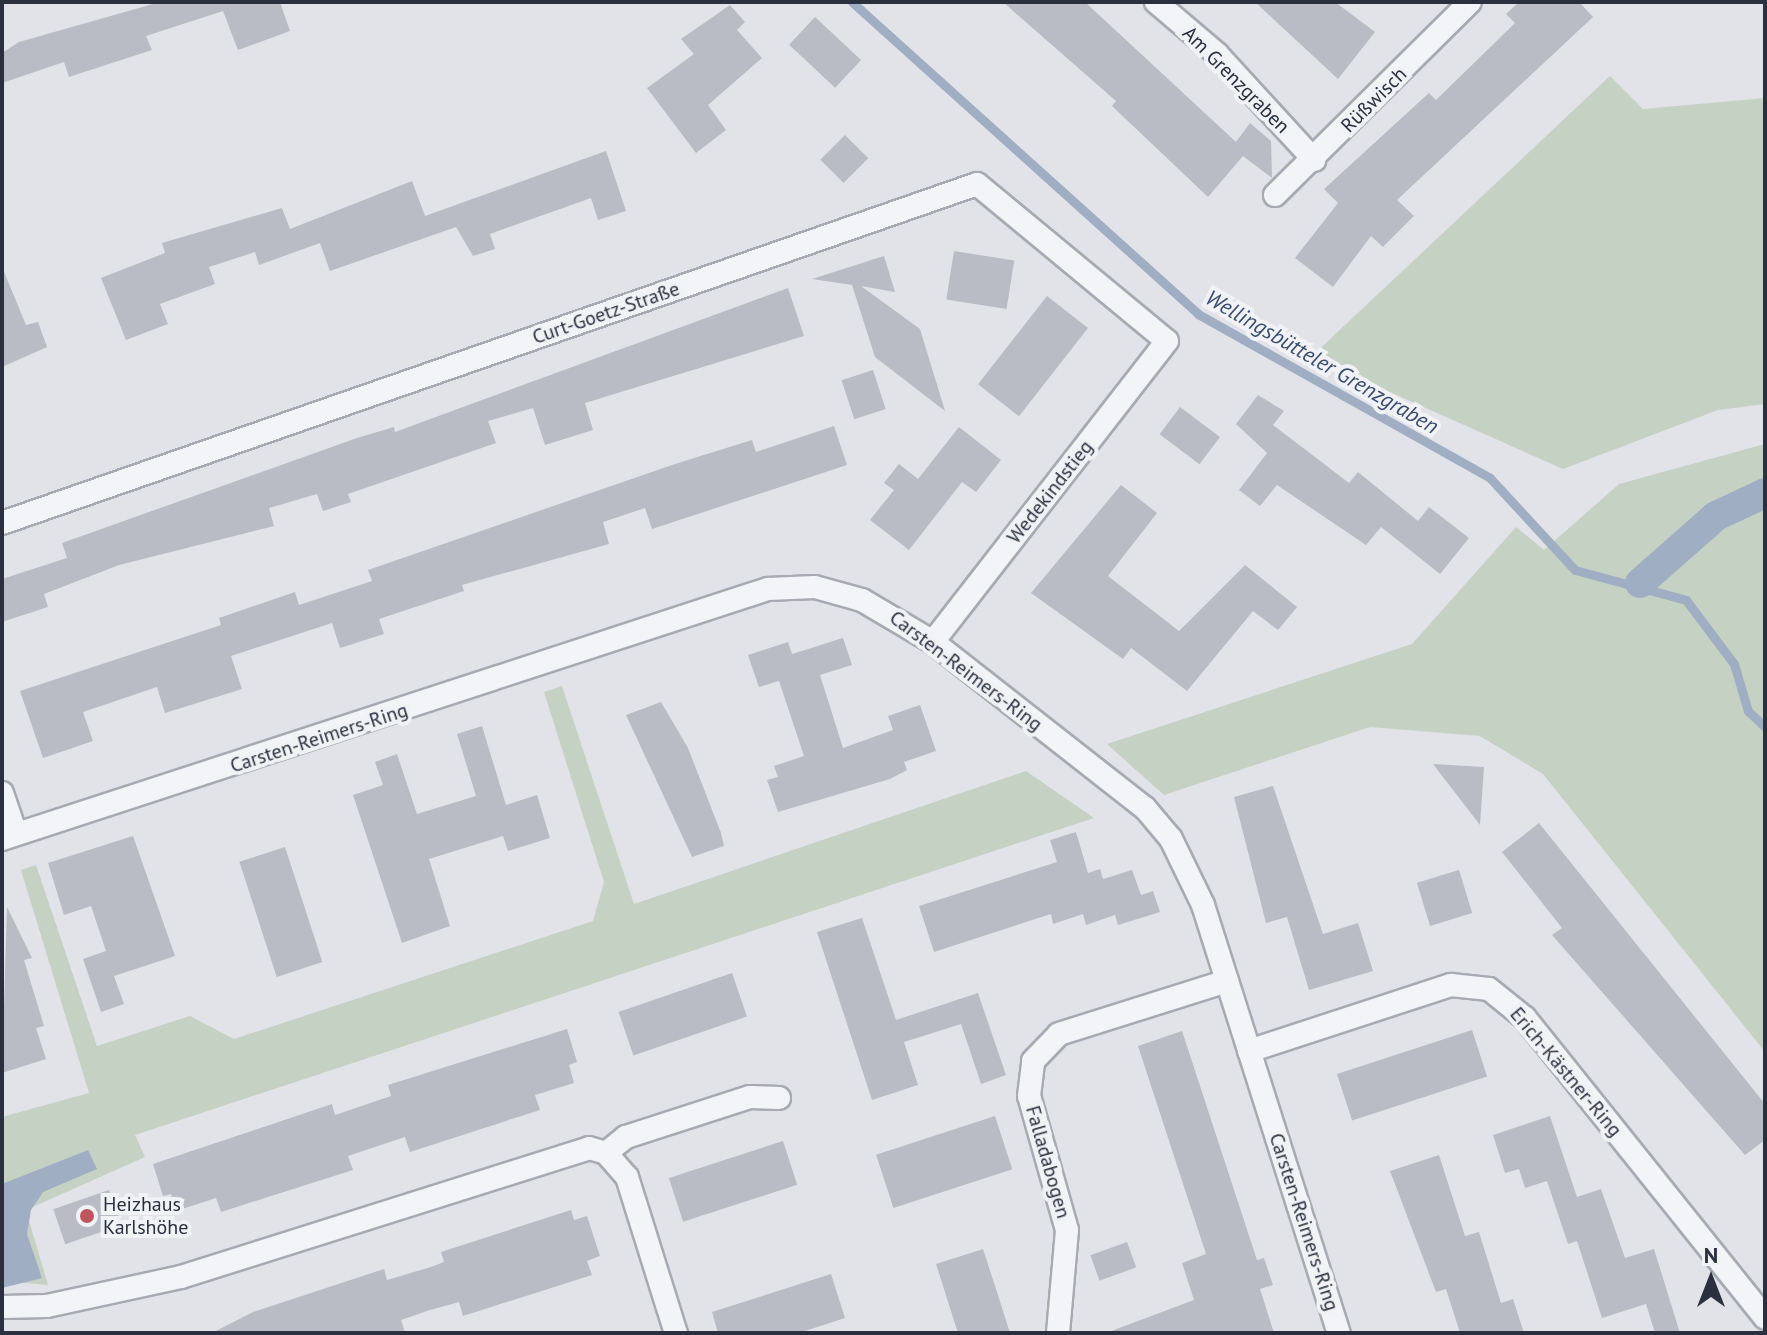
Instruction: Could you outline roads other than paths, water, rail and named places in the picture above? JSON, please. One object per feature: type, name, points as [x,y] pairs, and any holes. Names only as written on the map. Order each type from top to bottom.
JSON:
[{"type":"street","name":"Am Grenzgraben","points":[[1156,2],[1217,54],[1314,160]]},
{"type":"street","name":"Rüßwisch","points":[[1275,195],[1314,160],[1470,2]]},
{"type":"street","name":"Curt-Goetz-Straße","points":[[2,523],[977,184],[1167,341]]},
{"type":"street","name":"Wedekindstieg","points":[[933,642],[1167,341]]},
{"type":"street","name":"Carsten-Reimers-Ring","points":[[9,836],[768,589],[833,590],[933,642],[1159,823],[1193,878],[1339,1333]]},
{"type":"street","points":[[2,793],[9,836]]},
{"type":"street","name":"Falladabogen","points":[[1058,1333],[1067,1230],[1029,1096],[1033,1061],[1059,1034],[1227,981]]},
{"type":"street","name":"Erich-Kästner-Ring","points":[[1249,1051],[1451,985],[1489,989],[1525,1018],[1765,1318]]},
{"type":"street","points":[[606,1153],[626,1137],[750,1097],[779,1098]]},
{"type":"street","points":[[2,1307],[47,1306],[153,1284],[573,1150],[606,1153],[627,1177],[676,1333]]},
{"type":"water","points":[[88,1150],[97,1169],[43,1192],[31,1210],[27,1234],[42,1278],[2,1288],[2,1184]]},
{"type":"waterway","name":"Wellingsbütteler Grenzgraben","points":[[852,2],[1198,314],[1490,478],[1575,570],[1686,600],[1734,664],[1748,711],[1765,727]]},
{"type":"waterway","points":[[1640,583],[1716,516],[1765,493]]},
{"type":"place","name":"Heizhaus Karlshöhe","points":[[87,1216]]}]
